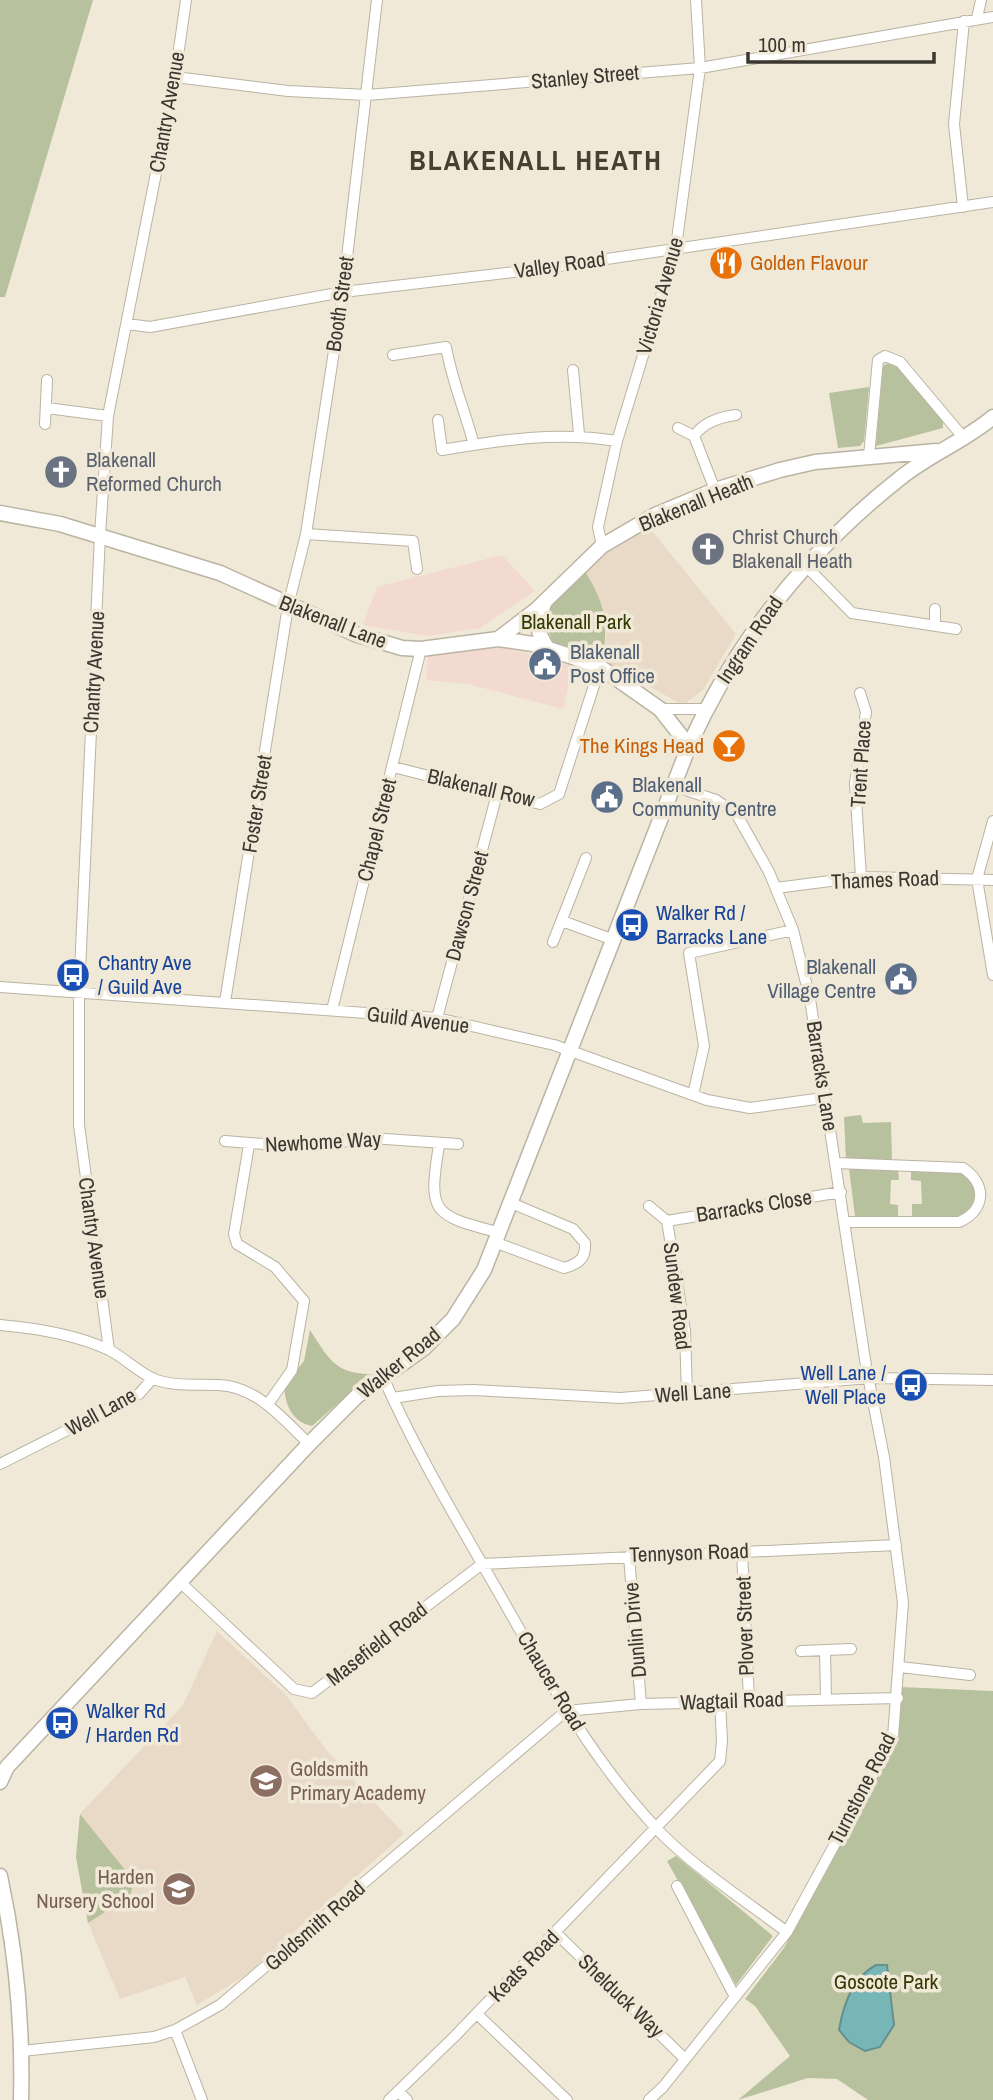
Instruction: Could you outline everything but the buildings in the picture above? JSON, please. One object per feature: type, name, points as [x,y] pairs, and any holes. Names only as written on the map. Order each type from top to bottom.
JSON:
[{"type":"street","name":"Chantry Avenue","points":[[109,1350],[79,1125],[79,992],[100,535],[108,416],[175,77],[186,0]]},
{"type":"street","name":"Booth Street","points":[[288,606],[306,534],[343,292],[377,0]]},
{"type":"street","name":"Victoria Avenue","points":[[602,546],[598,527],[617,441],[676,247],[700,68],[695,0]]},
{"type":"street","points":[[977,18],[981,0]]},
{"type":"street","name":"Stanley Street","points":[[175,77],[288,91],[367,95],[700,68],[993,17]]},
{"type":"street","points":[[963,206],[954,124],[964,20]]},
{"type":"street","name":"Valley Road","points":[[127,324],[150,327],[343,292],[532,270],[993,202]]},
{"type":"street","points":[[393,355],[446,347],[452,382],[463,404],[474,445]]},
{"type":"street","points":[[899,479],[875,455],[878,360],[885,356],[900,362],[963,436]]},
{"type":"street","points":[[573,370],[579,435]]},
{"type":"street","points":[[45,424],[47,380]]},
{"type":"street","points":[[47,408],[108,416]]},
{"type":"street","points":[[694,436],[701,426],[723,416],[736,415]]},
{"type":"street","name":"Ingram Road","points":[[689,746],[706,709],[744,642],[806,565],[899,479],[939,450],[993,417]]},
{"type":"street","points":[[438,420],[442,450],[579,435],[617,441]]},
{"type":"street","points":[[678,428],[694,436],[715,490]]},
{"type":"street","name":"Blakenall Heath","points":[[498,639],[514,629],[602,546],[655,515],[715,490],[791,467],[875,455],[939,450]]},
{"type":"street","name":"Blakenall Lane","points":[[0,513],[60,524],[220,573],[355,634],[402,648],[421,649],[498,639],[549,649],[600,667],[660,709],[689,746]]},
{"type":"street","points":[[306,534],[413,541],[417,569]]},
{"type":"street","points":[[806,565],[852,613],[956,629]]},
{"type":"street","points":[[546,599],[537,621],[538,635],[549,649]]},
{"type":"street","name":"Foster Street","points":[[225,1002],[288,606]]},
{"type":"street","points":[[935,609],[935,626]]},
{"type":"street","name":"Chapel Street","points":[[332,1010],[421,649]]},
{"type":"street","name":"Blakenall Row","points":[[393,767],[540,804],[559,794],[600,667]]},
{"type":"street","name":"Trent Place","points":[[860,693],[866,712],[855,783],[861,877]]},
{"type":"street","points":[[660,709],[706,709]]},
{"type":"street","name":"Walker Road","points":[[0,1782],[3,1768],[309,1444],[357,1396],[424,1348],[453,1319],[484,1270],[689,746]]},
{"type":"street","name":"Barracks Lane","points":[[674,786],[716,800],[737,815],[776,888],[793,930],[810,999],[823,1098],[841,1192],[866,1366],[870,1378]]},
{"type":"street","name":"Dawson Street","points":[[437,1018],[497,793]]},
{"type":"street","points":[[993,821],[977,879],[993,975]]},
{"type":"street","points":[[553,942],[586,858]]},
{"type":"street","name":"Thames Road","points":[[776,888],[861,877],[993,880]]},
{"type":"street","points":[[562,921],[614,940]]},
{"type":"street","points":[[693,1095],[704,1046],[689,953],[793,930]]},
{"type":"street","name":"Guild Avenue","points":[[0,987],[437,1018],[554,1045],[693,1095],[750,1108],[823,1098]]},
{"type":"street","name":"Newhome Way","points":[[225,1141],[248,1145],[301,1147],[371,1138],[439,1145],[458,1144]]},
{"type":"street","name":"Newhome Way","points":[[248,1145],[234,1234],[237,1244],[275,1267],[304,1301],[292,1370],[268,1404]]},
{"type":"street","points":[[439,1145],[433,1181],[435,1201],[441,1212],[457,1222],[564,1268],[575,1265],[583,1258],[585,1243],[573,1229],[509,1202]]},
{"type":"street","points":[[836,1163],[963,1168],[978,1181],[982,1194],[974,1212],[959,1222],[846,1222]]},
{"type":"street","name":"Barracks Close","points":[[667,1221],[841,1192]]},
{"type":"street","name":"Sundew Road","points":[[649,1206],[667,1221],[685,1331],[687,1394]]},
{"type":"street","points":[[0,1325],[82,1341],[109,1350],[153,1378]]},
{"type":"street","name":"Chaucer Road","points":[[383,1377],[410,1435],[566,1711],[609,1772],[657,1829],[787,1932]]},
{"type":"street","name":"Well Lane","points":[[0,1464],[139,1394],[153,1378],[180,1385],[230,1386],[268,1404],[309,1444]]},
{"type":"street","name":"Well Lane","points":[[393,1398],[450,1391],[620,1398],[870,1378],[993,1380]]},
{"type":"street","name":"Turnstone Road","points":[[649,2100],[787,1932],[893,1737],[903,1603],[870,1378]]},
{"type":"street","name":"Tennyson Road","points":[[482,1564],[896,1545]]},
{"type":"street","name":"Plover Street","points":[[743,1551],[748,1700]]},
{"type":"street","name":"Dunlin Drive","points":[[629,1556],[641,1704]]},
{"type":"street","name":"Masefield Road","points":[[179,1581],[294,1689],[312,1693],[482,1564]]},
{"type":"street","points":[[801,1651],[851,1649]]},
{"type":"street","points":[[825,1650],[827,1699]]},
{"type":"street","points":[[900,1667],[970,1675]]},
{"type":"street","name":"Wagtail Road","points":[[566,1711],[641,1704],[898,1698]]},
{"type":"street","name":"Keats Road","points":[[389,2100],[477,2014],[720,1761],[720,1701]]},
{"type":"street","name":"Goldsmith Road","points":[[22,2051],[154,2036],[174,2030],[220,2005],[566,1711]]},
{"type":"street","points":[[0,1876],[14,1940],[22,2051],[22,2100]]},
{"type":"street","points":[[677,1886],[735,1997]]},
{"type":"street","name":"Shelduck Way","points":[[556,1933],[685,2059]]},
{"type":"street","points":[[477,2014],[567,2100]]},
{"type":"street","points":[[174,2030],[202,2100]]},
{"type":"street","points":[[398,2091],[407,2100]]},
{"type":"shaded area","points":[[648,526],[736,634],[703,690],[683,705],[603,661],[607,631],[584,570],[605,551]]},
{"type":"shaded area","points":[[502,555],[535,591],[480,628],[427,636],[363,625],[377,587]]},
{"type":"shaded area","points":[[500,647],[573,666],[563,709],[468,684],[426,680],[428,656]]},
{"type":"shaded area","points":[[217,1631],[285,1694],[327,1751],[404,1834],[246,1975],[197,2005],[185,1977],[120,1999],[88,1923],[76,1857],[80,1814],[183,1705]]},
{"type":"green space","points":[[0,0],[93,0],[5,297],[0,297]]},
{"type":"green space","points":[[888,363],[897,366],[943,421],[943,428],[876,446],[883,366]]},
{"type":"green space","points":[[869,387],[864,441],[860,446],[838,448],[829,393]]},
{"type":"green space","name":"Blakenall Park","points":[[584,570],[597,593],[604,614],[603,661],[556,647],[550,634],[549,613],[553,604]]},
{"type":"green space","points":[[861,1115],[863,1123],[891,1122],[892,1160],[846,1160],[844,1117]]},
{"type":"green space","points":[[849,1169],[898,1169],[899,1180],[891,1180],[890,1204],[898,1205],[898,1216],[855,1216]]},
{"type":"green space","points":[[911,1170],[963,1172],[977,1189],[972,1209],[958,1218],[912,1217],[912,1204],[922,1204],[921,1181],[911,1180]]},
{"type":"green space","points":[[310,1330],[333,1362],[348,1371],[371,1374],[312,1426],[299,1421],[291,1412],[284,1385],[304,1361]]},
{"type":"green space","name":"Goscote Park","points":[[900,1687],[993,1691],[993,2100],[868,2100],[837,2079],[808,2078],[738,2100],[790,2056],[755,2006],[745,1999],[784,1948],[893,1738]]},
{"type":"green space","points":[[80,1814],[134,1881],[130,1896],[88,1923],[76,1857]]},
{"type":"green space","points":[[676,1856],[773,1936],[736,1985],[667,1861]]},
{"type":"water","points":[[876,1965],[887,1965],[894,2025],[880,2047],[865,2051],[849,2042],[839,2030],[850,1993],[861,1977]]},
{"type":"place","name":"Golden Flavour","points":[[726,263]]},
{"type":"place","name":"Blakenall Reformed Church","points":[[61,472]]},
{"type":"place","name":"Christ Church Blakenall Heath","points":[[708,549]]},
{"type":"place","name":"Blakenall Post Office","points":[[545,664]]},
{"type":"place","name":"The Kings Head","points":[[729,746]]},
{"type":"place","name":"Blakenall Community Centre","points":[[607,797]]},
{"type":"place","name":"Walker Rd / Barracks Lane","points":[[632,925]]},
{"type":"place","name":"Chantry Ave / Guild Ave","points":[[73,975]]},
{"type":"place","name":"Blakenall Village Centre","points":[[901,979]]},
{"type":"place","name":"Well Lane / Well Place","points":[[911,1385]]},
{"type":"place","name":"Walker Rd / Harden Rd","points":[[62,1723]]},
{"type":"place","name":"Goldsmith Primary Academy","points":[[266,1781]]},
{"type":"place","name":"Harden Nursery School","points":[[179,1889]]},
{"type":"district","name":"BLAKENALL HEATH","points":[[536,160]]}]
